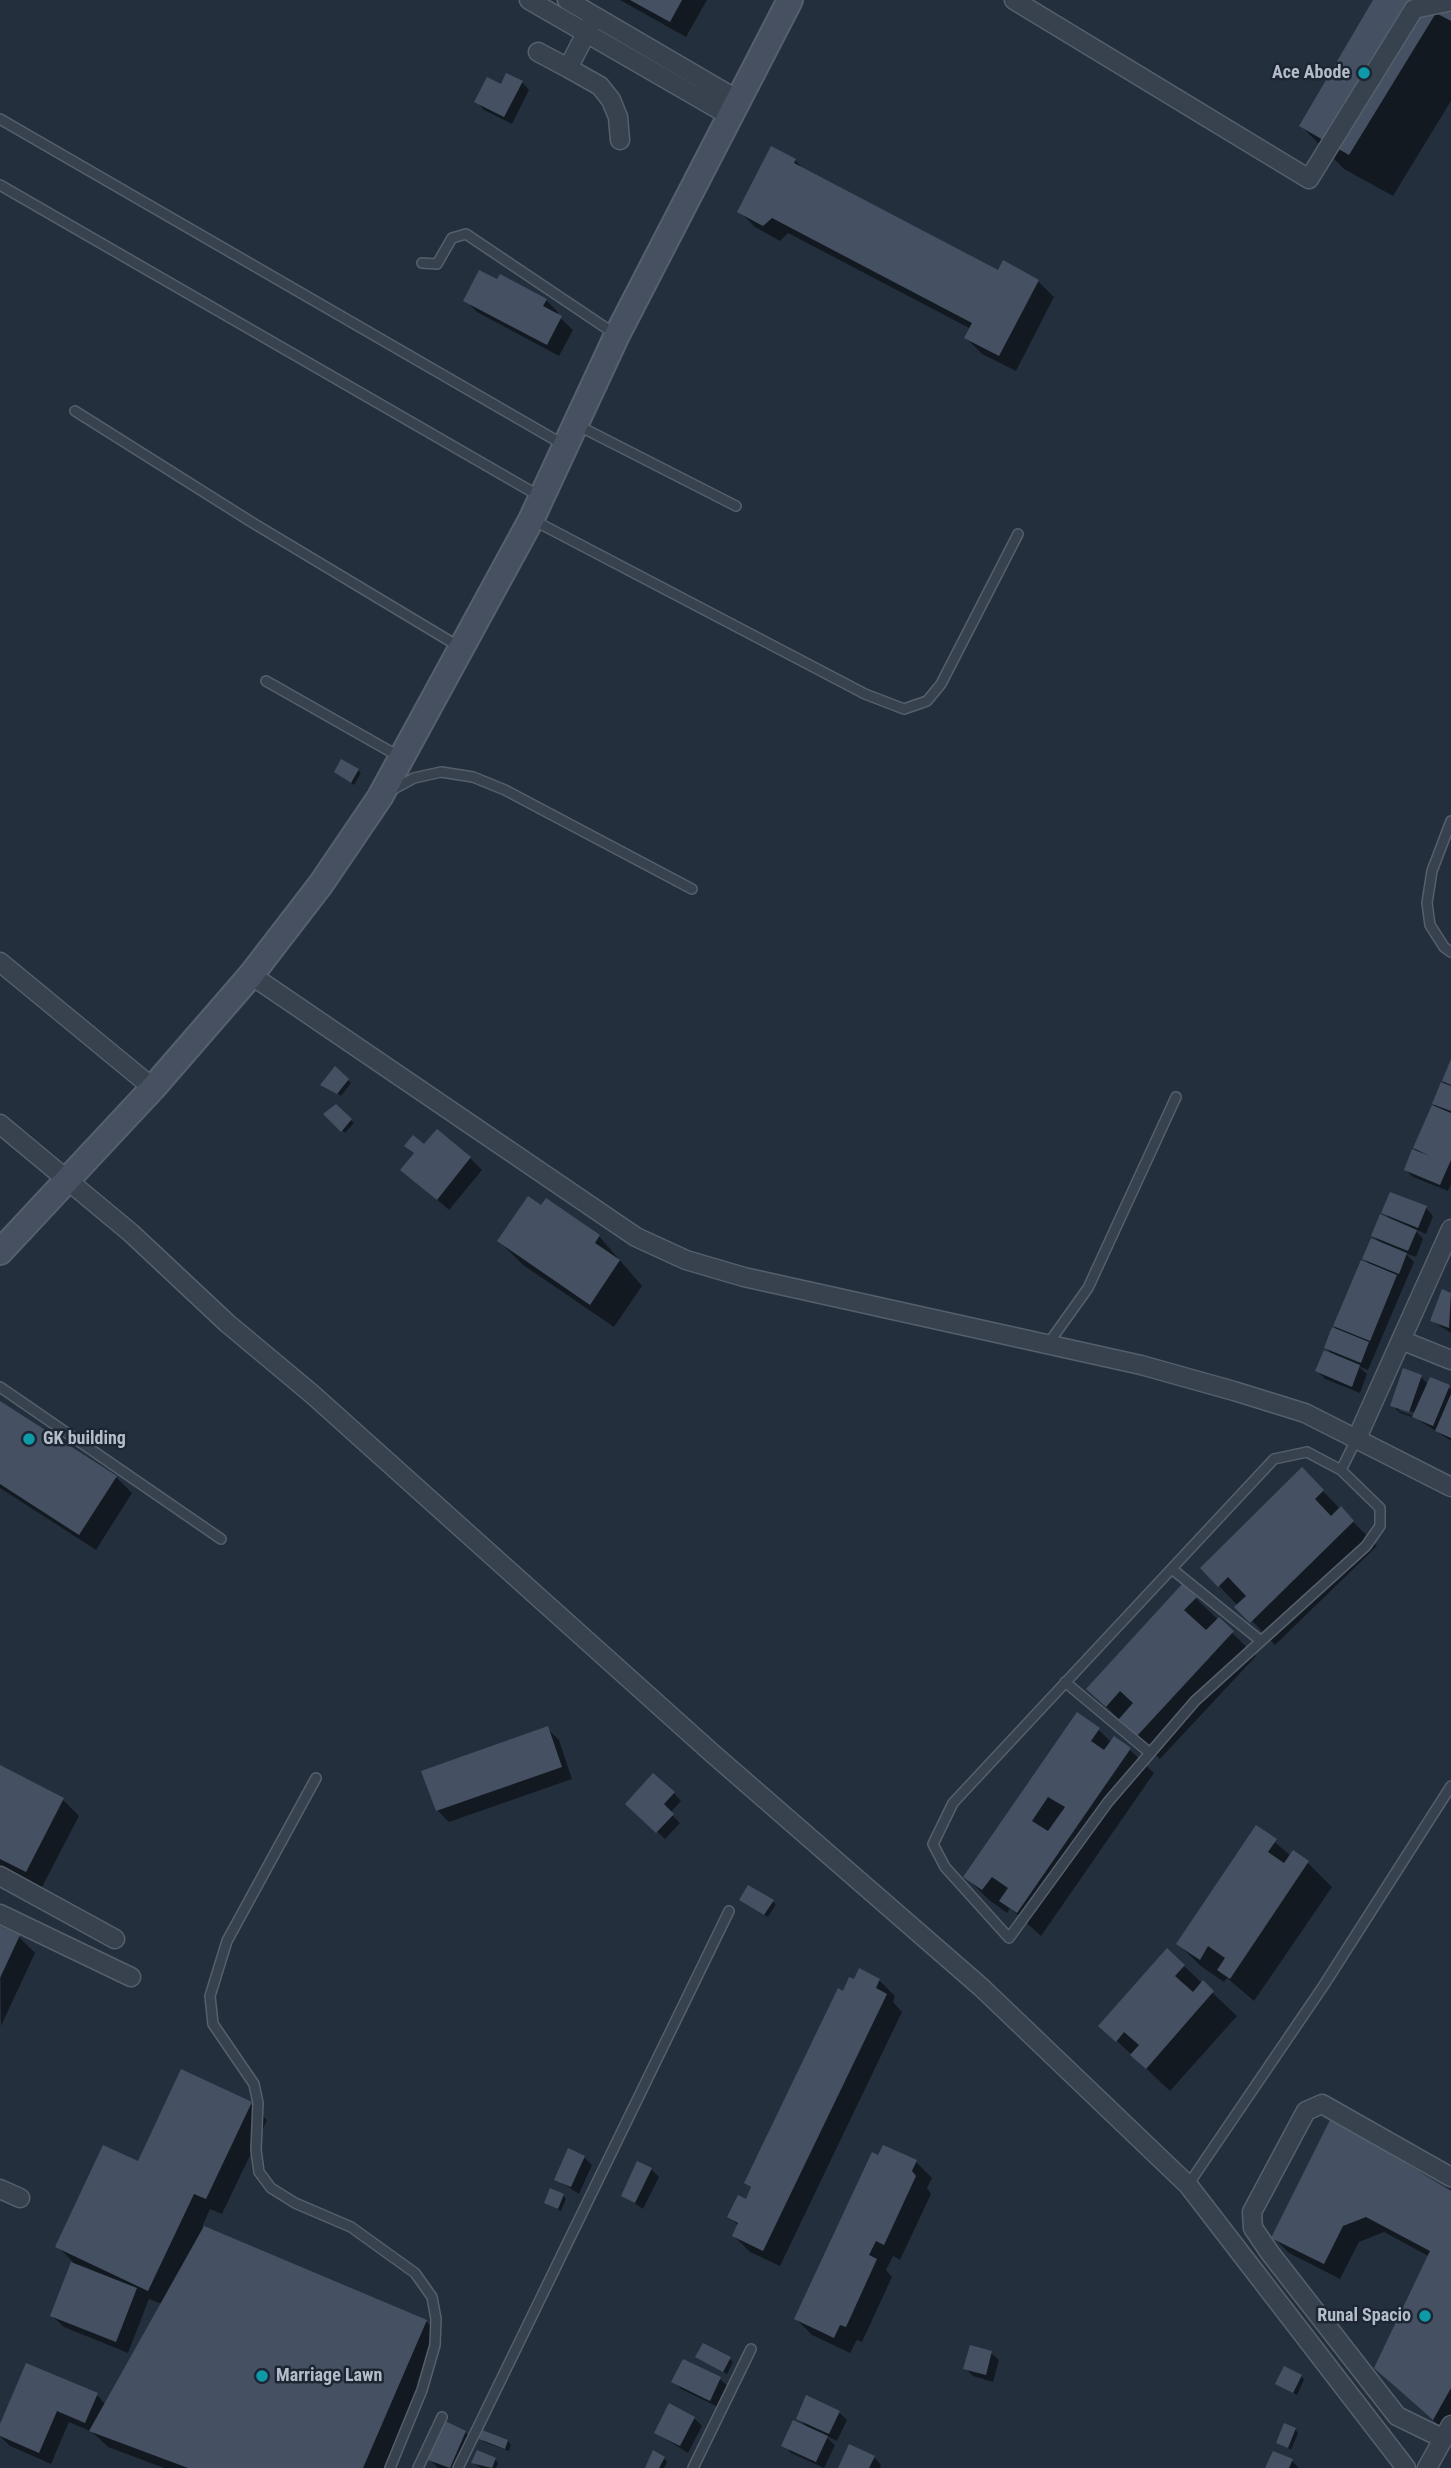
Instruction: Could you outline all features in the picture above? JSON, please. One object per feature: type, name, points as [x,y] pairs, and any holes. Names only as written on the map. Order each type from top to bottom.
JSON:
[{"type":"main road","points":[[0,1252],[153,1088],[251,975],[321,884],[380,797],[463,649],[536,509],[617,335],[785,4]]},
{"type":"street","points":[[529,0],[586,33],[734,108]]},
{"type":"street","points":[[568,0],[734,108]]},
{"type":"street","points":[[1014,0],[1309,179],[1414,9],[1451,1]]},
{"type":"street","points":[[568,68],[595,16]]},
{"type":"street","points":[[538,52],[600,86],[611,100],[618,117],[620,140]]},
{"type":"street","points":[[0,962],[153,1088]]},
{"type":"street","points":[[251,975],[636,1237],[685,1260],[744,1277],[1141,1365],[1234,1391],[1305,1413],[1451,1487]]},
{"type":"street","points":[[0,1125],[67,1178],[712,1753],[981,1987],[1188,2185],[1406,2468]]},
{"type":"street","points":[[1357,1438],[1451,1229]]},
{"type":"street","points":[[1401,1340],[1451,1360]]},
{"type":"street","points":[[0,1876],[115,1939]]},
{"type":"street","points":[[0,1914],[131,1977]]},
{"type":"street","points":[[1427,2468],[1447,2432],[1397,2416],[1270,2253],[1253,2228],[1252,2212],[1306,2111],[1322,2104],[1451,2178]]},
{"type":"street","points":[[0,2189],[20,2198]]},
{"type":"lane","points":[[0,119],[571,435],[736,506]]},
{"type":"lane","points":[[0,185],[536,509],[865,694],[904,709],[927,701],[941,684],[1018,534]]},
{"type":"lane","points":[[422,263],[437,264],[452,238],[466,234],[617,335]]},
{"type":"lane","points":[[75,411],[253,523],[463,649]]},
{"type":"lane","points":[[266,681],[402,758]]},
{"type":"lane","points":[[380,797],[414,778],[427,775],[441,772],[473,776],[505,790],[692,889]]},
{"type":"lane","points":[[1451,821],[1432,872],[1427,903],[1430,926],[1444,947],[1451,952]]},
{"type":"lane","points":[[1048,1345],[1088,1288],[1176,1097]]},
{"type":"lane","points":[[0,1387],[221,1539]]},
{"type":"lane","points":[[1341,1470],[1357,1438]]},
{"type":"lane","points":[[1307,1452],[1341,1470],[1380,1507],[1380,1526],[1366,1546],[1195,1701],[1108,1802],[1009,1938],[945,1867],[933,1844],[953,1803],[1172,1569],[1274,1460],[1307,1452]]},
{"type":"lane","points":[[1172,1569],[1261,1641]]},
{"type":"lane","points":[[1065,1682],[1150,1753]]},
{"type":"lane","points":[[316,1778],[226,1941],[210,1996],[213,2024],[254,2084],[258,2103],[256,2150],[259,2172],[271,2188],[295,2203],[351,2227],[415,2273],[432,2297],[436,2319],[435,2345],[422,2390],[390,2468]]},
{"type":"lane","points":[[1188,2185],[1324,1985],[1451,1786]]},
{"type":"lane","points":[[458,2468],[729,1911]]},
{"type":"lane","points":[[693,2468],[751,2349]]},
{"type":"lane","points":[[418,2468],[442,2417]]},
{"type":"building","points":[[630,0],[682,0],[670,22]]},
{"type":"building","name":"Ace Abode","points":[[1373,0],[1451,0],[1451,21],[1436,13],[1349,155],[1299,126]]},
{"type":"building","points":[[506,73],[523,81],[504,117],[474,102],[487,77],[501,84]]},
{"type":"building","points":[[771,146],[796,159],[794,163],[998,270],[1003,260],[1039,280],[999,356],[964,338],[972,323],[772,218],[763,226],[737,212]]},
{"type":"building","points":[[479,270],[497,279],[500,274],[547,299],[543,306],[562,316],[547,345],[463,301]]},
{"type":"building","points":[[341,759],[359,769],[351,783],[334,772]]},
{"type":"building","points":[[1451,1059],[1451,1085],[1442,1081]]},
{"type":"building","points":[[335,1066],[349,1079],[337,1094],[320,1085]]},
{"type":"building","points":[[1441,1082],[1451,1086],[1451,1111],[1432,1104]]},
{"type":"building","points":[[336,1104],[352,1119],[341,1132],[323,1114]]},
{"type":"building","points":[[1432,1105],[1451,1113],[1451,1160],[1440,1185],[1404,1170],[1412,1149],[1430,1156],[1413,1148]]},
{"type":"building","points":[[437,1129],[471,1157],[437,1200],[400,1170],[414,1153],[404,1146],[413,1135],[424,1144]]},
{"type":"building","points":[[1390,1192],[1427,1206],[1418,1228],[1381,1213]]},
{"type":"building","points":[[528,1196],[541,1205],[546,1198],[600,1235],[595,1243],[620,1260],[590,1305],[497,1241]]},
{"type":"building","points":[[1380,1214],[1417,1230],[1408,1251],[1371,1236]]},
{"type":"building","points":[[1371,1238],[1407,1253],[1399,1274],[1362,1259]]},
{"type":"building","points":[[1361,1260],[1397,1275],[1370,1341],[1333,1326]]},
{"type":"building","points":[[1442,1289],[1451,1293],[1449,1328],[1430,1321]]},
{"type":"building","points":[[1332,1327],[1369,1342],[1361,1363],[1324,1348]]},
{"type":"building","points":[[1324,1350],[1360,1365],[1352,1387],[1315,1371]]},
{"type":"building","points":[[1403,1368],[1422,1375],[1409,1412],[1390,1406]]},
{"type":"building","points":[[1430,1377],[1450,1385],[1433,1426],[1412,1417]]},
{"type":"building","points":[[1451,1394],[1451,1438],[1435,1431]]},
{"type":"building","name":"GK building","points":[[0,1401],[117,1476],[79,1535],[0,1484]]},
{"type":"building","points":[[1302,1467],[1324,1490],[1315,1499],[1331,1516],[1341,1506],[1354,1521],[1250,1623],[1234,1607],[1246,1596],[1228,1577],[1218,1587],[1200,1568]]},
{"type":"building","points":[[1183,1583],[1197,1597],[1184,1610],[1206,1630],[1219,1617],[1234,1631],[1136,1737],[1118,1720],[1133,1703],[1120,1691],[1106,1707],[1086,1689]]},
{"type":"building","points":[[1077,1712],[1100,1728],[1091,1741],[1104,1750],[1114,1736],[1131,1748],[1017,1913],[999,1901],[1008,1888],[992,1877],[982,1890],[963,1877]],"holes":[[[1048,1797],[1065,1807],[1048,1831],[1032,1821]]]},
{"type":"building","points":[[548,1726],[562,1767],[436,1811],[421,1771]]},
{"type":"building","points":[[0,1765],[64,1798],[26,1872],[0,1859]]},
{"type":"building","points":[[653,1773],[675,1792],[664,1804],[674,1814],[656,1833],[625,1804]]},
{"type":"building","points":[[1256,1825],[1277,1839],[1268,1852],[1284,1863],[1293,1850],[1309,1861],[1230,1979],[1217,1970],[1225,1958],[1208,1946],[1200,1960],[1176,1944]]},
{"type":"building","points":[[748,1885],[774,1900],[764,1915],[739,1900]]},
{"type":"building","points":[[0,1926],[20,1935],[0,1978]]},
{"type":"building","points":[[1167,1948],[1185,1965],[1175,1976],[1193,1992],[1203,1980],[1214,1991],[1146,2069],[1130,2055],[1139,2045],[1124,2032],[1116,2042],[1098,2026]]},
{"type":"building","points":[[859,1968],[880,1979],[876,1988],[887,1994],[763,2251],[732,2236],[738,2223],[727,2217],[738,2195],[746,2199],[751,2187],[744,2183],[838,1988],[843,1991],[849,1977],[854,1979]]},
{"type":"building","points":[[181,2069],[252,2102],[206,2199],[194,2194],[148,2291],[55,2247],[103,2145],[138,2161]]},
{"type":"building","name":"Runal Spacio","points":[[1331,2118],[1451,2191],[1451,2388],[1433,2420],[1374,2368],[1430,2251],[1366,2217],[1343,2226],[1324,2264],[1271,2238]]},
{"type":"building","points":[[883,2145],[917,2160],[912,2171],[916,2176],[884,2245],[876,2241],[869,2255],[877,2259],[846,2327],[840,2325],[834,2338],[794,2319],[872,2152],[878,2155]]},
{"type":"building","points":[[568,2148],[585,2156],[571,2187],[554,2180]]},
{"type":"building","points":[[637,2161],[652,2168],[635,2203],[621,2196]]},
{"type":"building","points":[[550,2188],[564,2194],[558,2209],[544,2203]]},
{"type":"building","name":"Marriage Lawn","points":[[204,2226],[427,2320],[363,2468],[188,2468],[89,2431]]},
{"type":"building","points":[[71,2262],[137,2288],[116,2342],[50,2316]]},
{"type":"building","points":[[703,2343],[731,2357],[723,2372],[695,2357]]},
{"type":"building","points":[[970,2345],[992,2351],[986,2375],[963,2369]]},
{"type":"building","points":[[683,2359],[721,2377],[710,2401],[671,2382]]},
{"type":"building","points":[[26,2363],[98,2393],[85,2423],[57,2411],[39,2453],[0,2436],[0,2424]]},
{"type":"building","points":[[1284,2366],[1302,2375],[1293,2393],[1275,2384]]},
{"type":"building","points":[[806,2395],[840,2411],[829,2434],[796,2419]]},
{"type":"building","points":[[669,2403],[695,2417],[680,2446],[654,2433]]},
{"type":"building","points":[[793,2420],[828,2436],[816,2462],[781,2446]]},
{"type":"building","points":[[445,2421],[466,2431],[450,2468],[428,2460]]},
{"type":"building","points":[[1284,2423],[1296,2428],[1288,2448],[1276,2443]]},
{"type":"building","points":[[482,2430],[508,2440],[505,2449],[479,2439]]},
{"type":"building","points":[[849,2444],[875,2456],[869,2468],[838,2468]]},
{"type":"building","points":[[477,2450],[496,2458],[492,2468],[471,2463]]},
{"type":"building","points":[[653,2450],[665,2457],[659,2468],[645,2468]]},
{"type":"building","points":[[1273,2451],[1293,2459],[1289,2468],[1265,2468]]},
{"type":"place","name":"Ace Abode","points":[[1364,73]]},
{"type":"place","name":"GK building","points":[[29,1439]]},
{"type":"place","name":"Runal Spacio","points":[[1425,2316]]},
{"type":"place","name":"Marriage Lawn","points":[[262,2376]]}]
